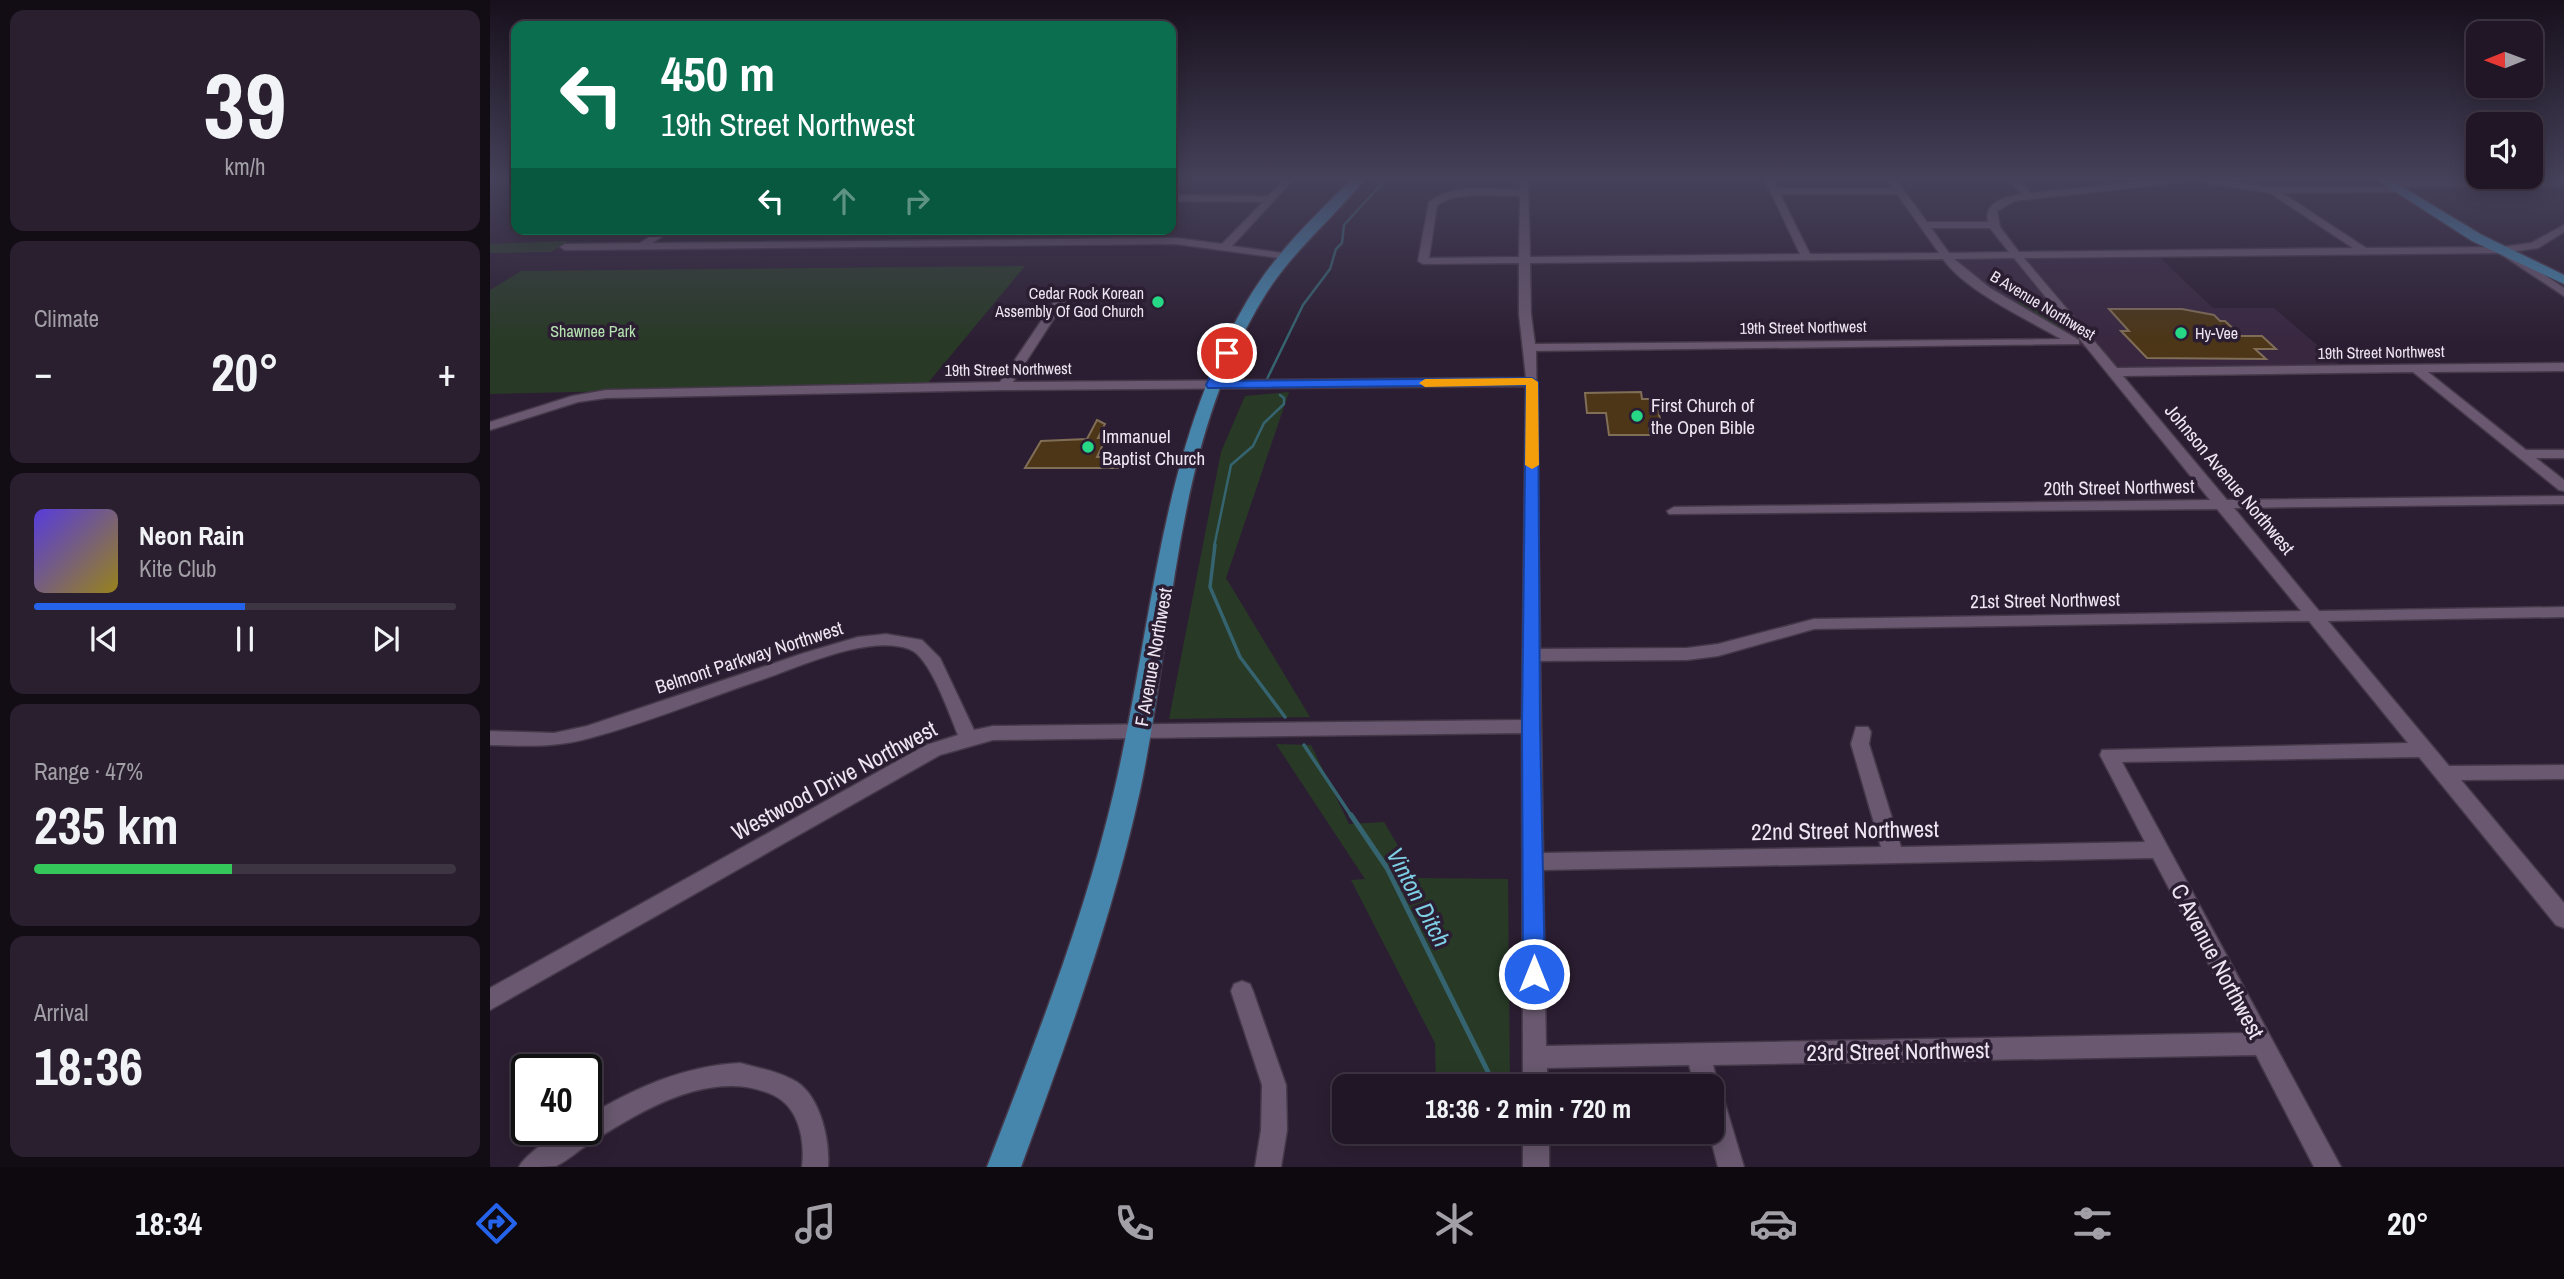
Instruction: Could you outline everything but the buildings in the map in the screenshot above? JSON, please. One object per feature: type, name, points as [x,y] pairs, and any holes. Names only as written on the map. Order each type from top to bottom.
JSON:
[{"type":"main road","name":"F Avenue Northwest","points":[[1004,1167],[1091,924],[1113,846],[1140,730],[1183,485],[1213,385],[1248,311],[1303,234]]},
{"type":"main road","points":[[2475,234],[2564,280]]},
{"type":"street","points":[[1225,247],[1237,234]]},
{"type":"street","points":[[1427,234],[1423,261],[2501,250],[2534,246],[2553,234]]},
{"type":"street","points":[[1524,234],[1525,314],[1532,382],[1531,726],[1535,1074]]},
{"type":"street","points":[[1795,234],[1805,257]]},
{"type":"street","name":"B Avenue Northwest","points":[[1931,234],[1953,265],[1986,290],[2101,358]]},
{"type":"street","name":"Johnson Avenue Northwest","points":[[2000,234],[2564,919]]},
{"type":"street","points":[[2338,234],[2363,251]]},
{"type":"street","points":[[640,246],[659,235]]},
{"type":"street","points":[[565,247],[1176,241],[1286,256]]},
{"type":"street","points":[[2501,250],[2564,293]]},
{"type":"street","points":[[1004,386],[1066,292]]},
{"type":"street","name":"19th Street Northwest","points":[[1530,348],[2075,342]]},
{"type":"street","name":"19th Street Northwest","points":[[2114,372],[2564,367]]},
{"type":"street","points":[[2416,369],[2564,487]]},
{"type":"street","name":"19th Street Northwest","points":[[490,426],[576,399],[606,394],[1004,386],[1532,382]]},
{"type":"street","points":[[2523,454],[2564,454]]},
{"type":"street","name":"20th Street Northwest","points":[[1674,511],[2564,500]]},
{"type":"street","name":"21st Street Northwest","points":[[1531,655],[1687,654],[1717,650],[1814,624],[2564,612]]},
{"type":"street","name":"Belmont Parkway Northwest","points":[[490,738],[554,740],[589,732],[810,657],[858,643],[886,640],[916,645],[934,662],[969,738]]},
{"type":"street","name":"Westwood Drive Northwest","points":[[490,1000],[933,750],[969,738],[993,733],[1531,726]]},
{"type":"street","points":[[1862,732],[1860,744],[1893,853]]},
{"type":"street","name":"C Avenue Northwest","points":[[2328,1167],[2109,755],[2426,750]]},
{"type":"street","points":[[2445,773],[2564,772]]},
{"type":"street","name":"22nd Street Northwest","points":[[1533,862],[2158,849]]},
{"type":"street","points":[[1242,991],[1274,1084],[1274,1130],[1268,1167]]},
{"type":"street","name":"23rd Street Northwest","points":[[1535,1058],[2262,1044]]},
{"type":"street","points":[[1698,1055],[1703,1074]]},
{"type":"street","points":[[532,1167],[605,1119],[660,1090],[711,1075],[758,1077],[794,1092],[811,1121],[815,1167]]},
{"type":"street","points":[[1724,1142],[1731,1167]]},
{"type":"street","points":[[1536,1144],[1536,1167]]},
{"type":"shaded area","points":[[2155,253],[2213,308],[2274,308],[2345,369],[2114,372],[2101,358],[1986,290],[1945,255]]},
{"type":"green space","points":[[568,241],[551,252],[490,253],[490,244]]},
{"type":"green space","name":"Shawnee Park","points":[[1025,266],[927,384],[490,394],[490,290],[521,271]]},
{"type":"green space","points":[[2017,298],[2051,307],[2069,328],[2061,329],[2017,302]]},
{"type":"green space","points":[[1289,392],[1226,578],[1310,717],[1169,719],[1221,452],[1245,396]]},
{"type":"green space","points":[[1276,744],[1311,745],[1349,824],[1384,822],[1417,878],[1508,879],[1510,1074],[1436,1074],[1435,1043],[1351,880],[1365,879]]},
{"type":"waterway","name":"Vinton Ditch","points":[[1267,379],[1303,305],[1330,269],[1336,249],[1342,243],[1343,234]]},
{"type":"waterway","name":"Vinton Ditch","points":[[1214,547],[1231,465],[1253,446],[1264,423],[1284,404],[1284,398],[1280,395]]},
{"type":"waterway","name":"Vinton Ditch","points":[[1215,545],[1210,587],[1240,657],[1285,717]]},
{"type":"waterway","name":"Vinton Ditch","points":[[1304,745],[1352,817]]},
{"type":"waterway","name":"Vinton Ditch","points":[[1351,815],[1387,868],[1489,1074]]},
{"type":"slow traffic","points":[[1425,383],[1532,382],[1532,465]]},
{"type":"place","name":"Cedar Rock Korean Assembly Of God Church","points":[[1158,302]]},
{"type":"place","name":"Hy-Vee","points":[[2181,333]]},
{"type":"place","name":"First Church of the Open Bible","points":[[1637,416]]},
{"type":"place","name":"Immanuel Baptist Church","points":[[1088,447]]},
{"type":"route","points":[[1227,353],[1213,385],[1532,382],[1531,726],[1534,974]]}]
